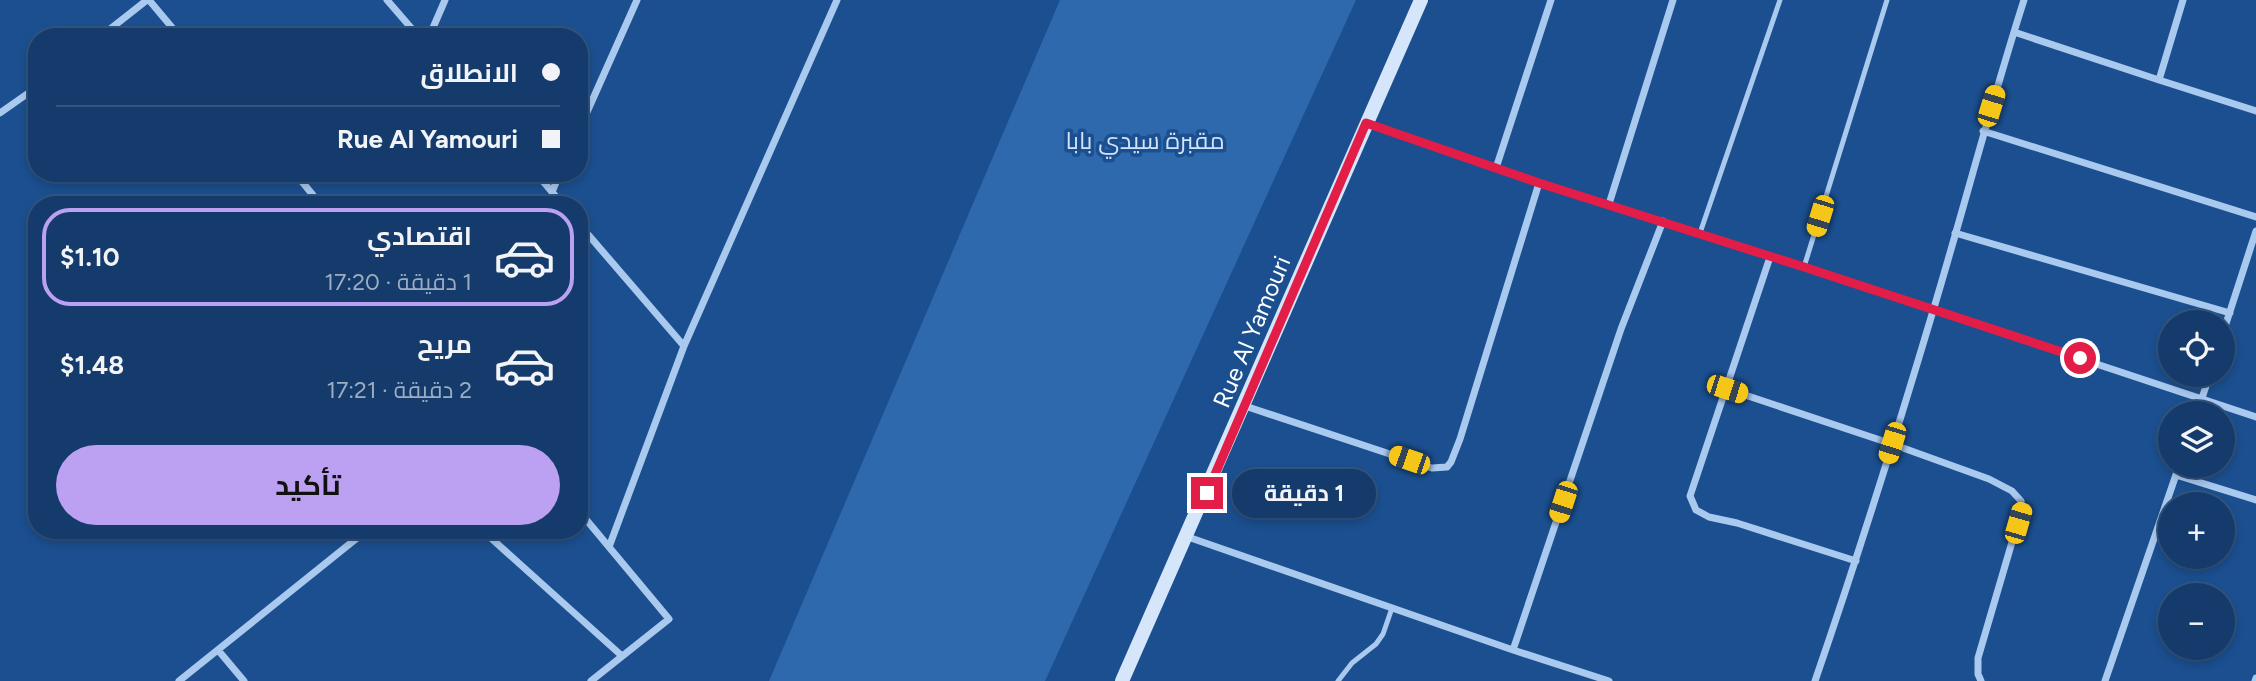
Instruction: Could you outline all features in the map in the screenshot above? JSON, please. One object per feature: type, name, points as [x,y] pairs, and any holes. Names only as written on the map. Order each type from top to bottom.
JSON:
[{"type":"street","points":[[112,28],[148,0],[172,28]]},
{"type":"street","points":[[387,0],[411,28]]},
{"type":"street","points":[[433,28],[445,0]]},
{"type":"street","points":[[588,110],[637,0]]},
{"type":"street","points":[[609,547],[684,346],[837,0]]},
{"type":"street","name":"Rue Al Yamouri","points":[[1122,681],[1188,537],[1421,0]]},
{"type":"street","points":[[1496,168],[1552,0]]},
{"type":"street","points":[[1609,204],[1673,0]]},
{"type":"street","points":[[1815,681],[1856,561],[1934,309],[1983,131],[2024,0]]},
{"type":"street","points":[[2159,80],[2183,0]]},
{"type":"street","points":[[2014,32],[2256,111]]},
{"type":"street","points":[[0,113],[28,93]]},
{"type":"street","points":[[1366,123],[1539,183],[1934,309],[2256,417]]},
{"type":"street","points":[[1983,131],[2256,217]]},
{"type":"street","points":[[302,182],[314,196]]},
{"type":"street","points":[[544,182],[555,196]]},
{"type":"street","points":[[552,192],[556,182]]},
{"type":"street","points":[[1245,406],[1432,468],[1447,467],[1460,439],[1539,183]]},
{"type":"street","points":[[1513,650],[1621,329],[1663,221]]},
{"type":"street","points":[[2231,310],[2256,231]]},
{"type":"street","points":[[1955,233],[2220,310]]},
{"type":"street","points":[[588,234],[684,346]]},
{"type":"street","points":[[1770,257],[1690,496],[1696,510],[1709,517],[1737,523],[1856,561]]},
{"type":"street","points":[[2202,399],[2206,387]]},
{"type":"street","points":[[1727,389],[1892,443],[1989,479],[2012,491],[2021,501],[2022,509],[1978,658],[1980,681]]},
{"type":"street","points":[[2105,681],[2175,478]]},
{"type":"street","points":[[2186,478],[2256,500]]},
{"type":"street","points":[[588,522],[669,619],[590,681]]},
{"type":"street","points":[[1188,537],[1609,681]]},
{"type":"street","points":[[179,681],[356,539]]},
{"type":"street","points":[[492,539],[622,656]]},
{"type":"street","points":[[218,650],[244,681]]},
{"type":"lane","points":[[1700,233],[1780,0]]},
{"type":"lane","points":[[1804,267],[1887,0]]},
{"type":"lane","points":[[1338,681],[1352,663],[1376,645],[1383,634],[1391,608]]},
{"type":"green space","name":"مقبرة سيدي بابا","points":[[1060,0],[1356,0],[1045,681],[769,681]]},
{"type":"route","points":[[1207,493],[1366,123],[1539,183],[2080,358]]}]
